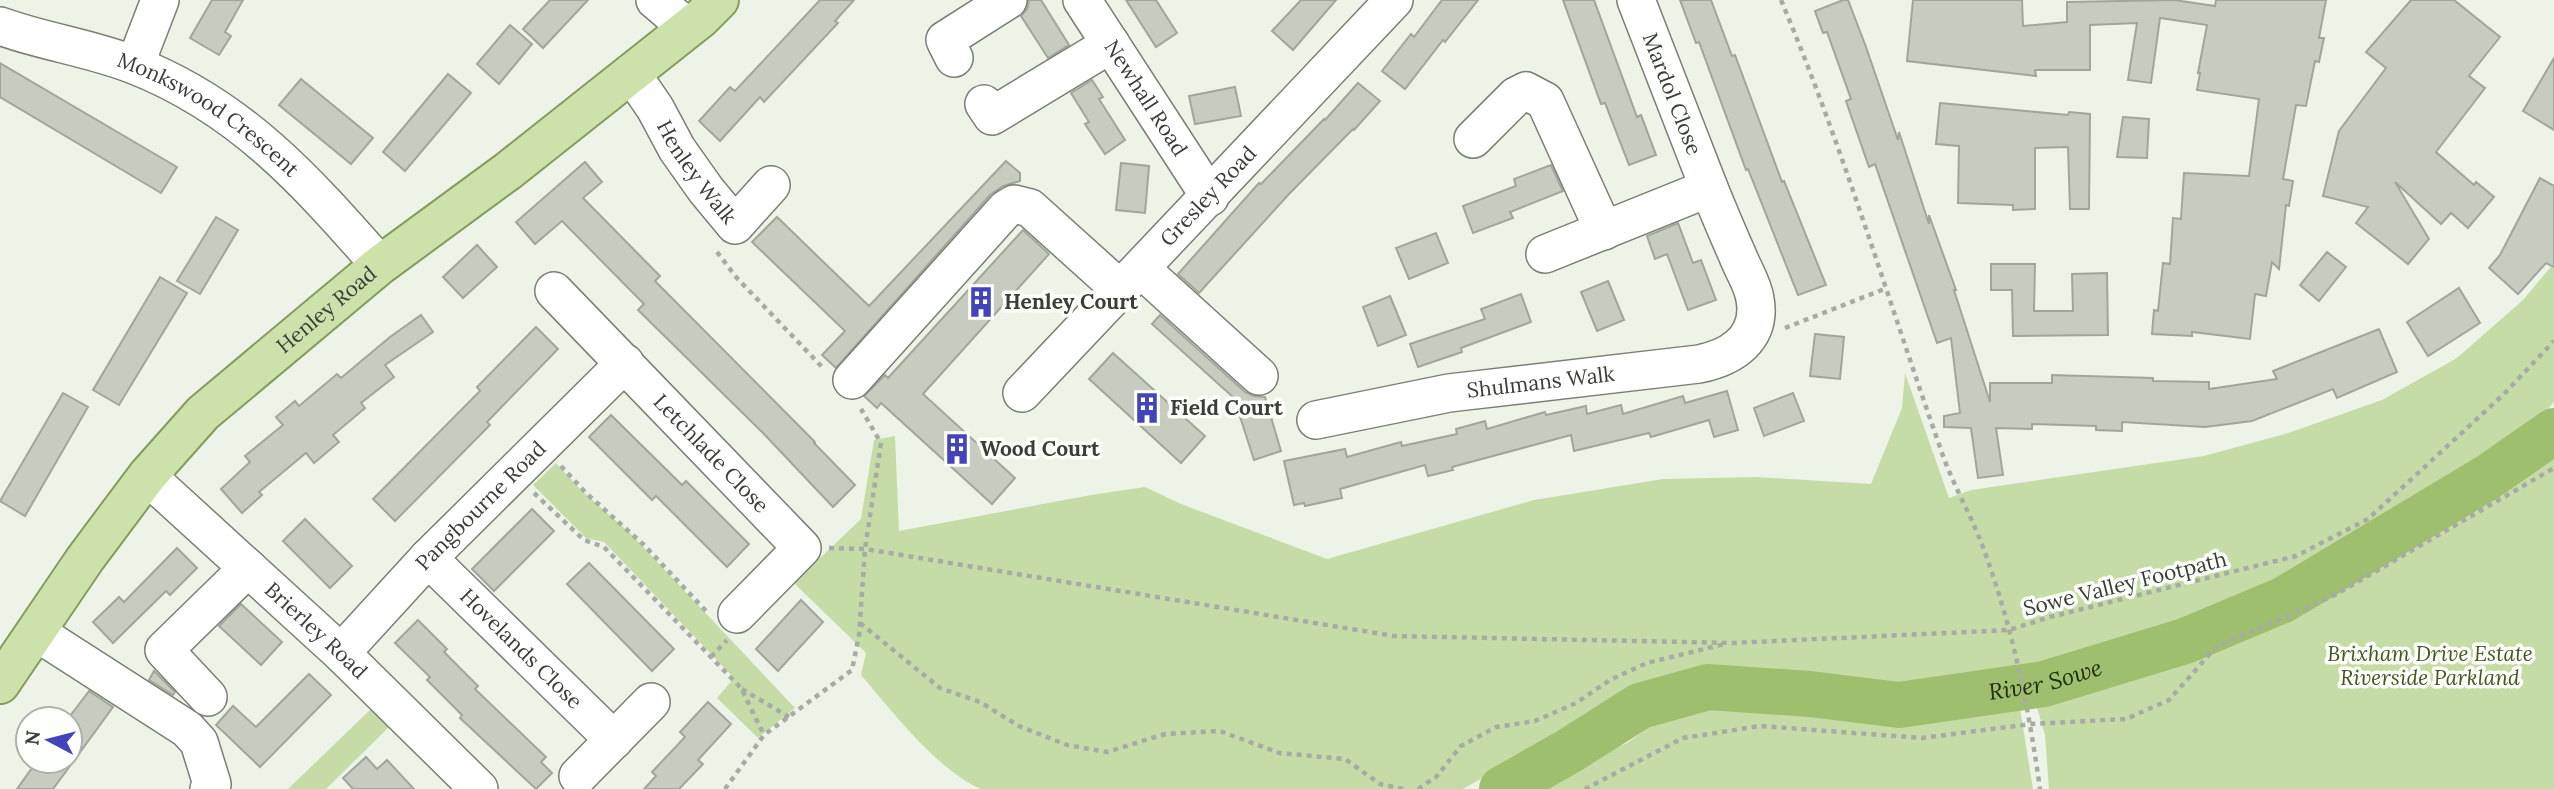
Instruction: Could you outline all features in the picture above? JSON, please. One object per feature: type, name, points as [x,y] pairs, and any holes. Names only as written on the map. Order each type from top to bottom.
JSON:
[{"type":"main road","name":"Henley Road","points":[[0,684],[85,559],[147,476],[203,413],[380,265],[508,171],[688,28],[719,0]]},
{"type":"street","points":[[135,65],[160,0]]},
{"type":"street","points":[[655,0],[688,28]]},
{"type":"street","points":[[954,58],[945,40],[1009,0]]},
{"type":"street","name":"Newhall Road","points":[[1083,0],[1210,197]]},
{"type":"street","name":"Gresley Road","points":[[1022,393],[1395,0]]},
{"type":"street","name":"Mardol Close","points":[[1636,0],[1755,298],[1753,331]]},
{"type":"street","name":"Monkswood Crescent","points":[[0,26],[135,65],[198,97],[275,152],[319,196],[380,265]]},
{"type":"street","points":[[984,104],[992,116],[1111,44]]},
{"type":"street","name":"Henley Walk","points":[[631,73],[655,108],[677,149],[735,225],[771,185]]},
{"type":"street","points":[[1473,139],[1516,96],[1526,91],[1545,101],[1604,231]]},
{"type":"street","points":[[1545,254],[1709,188]]},
{"type":"street","points":[[845,385],[1006,209],[1014,204],[1030,208],[1259,376]]},
{"type":"street","name":"Letchlade Close","points":[[554,291],[803,548],[726,622]]},
{"type":"street","name":"Shulmans Walk","points":[[1316,420],[1449,393],[1715,361],[1745,344],[1753,331]]},
{"type":"street","name":"Pangbourne Road","points":[[341,653],[428,558],[625,363]]},
{"type":"street","name":"Brierley Road","points":[[147,476],[341,653],[480,789]]},
{"type":"street","name":"Hovelands Close","points":[[428,558],[614,740]]},
{"type":"street","points":[[208,697],[164,650],[248,569]]},
{"type":"street","points":[[36,632],[187,729],[199,742],[212,784],[209,789]]},
{"type":"street","points":[[578,776],[651,702]]},
{"type":"path","points":[[865,550],[1394,636],[1733,643],[2009,630],[1979,538],[1942,453],[1814,82],[1781,0]]},
{"type":"path","points":[[713,245],[736,278],[845,385],[865,413],[881,443],[865,550],[860,623],[852,670],[764,735],[725,789]]},
{"type":"path","points":[[1753,331],[1776,331],[1886,288]]},
{"type":"path","name":"Sowe Valley Footpath","points":[[2040,789],[2031,724],[2018,658],[2009,630],[2050,617],[2296,556],[2368,519],[2504,394],[2554,341]]},
{"type":"path","points":[[542,445],[586,493],[726,622],[711,657]]},
{"type":"path","points":[[1586,789],[1683,738],[1760,726],[1922,738],[2031,724],[2126,719],[2169,700],[2216,647],[2335,595],[2554,468]]},
{"type":"path","points":[[514,472],[584,540],[604,547],[741,688],[789,717]]},
{"type":"path","points":[[860,623],[940,688],[980,702],[1019,726],[1067,745],[1107,752],[1165,734],[1220,731],[1279,753],[1345,758],[1380,784],[1402,789]]},
{"type":"path","points":[[1418,789],[1436,777],[1461,746],[1496,727],[1535,721],[1576,703],[1610,680],[1647,663],[1733,643]]},
{"type":"path","points":[[741,688],[764,735]]},
{"type":"green space","points":[[2554,263],[2554,402],[2517,442],[2477,479],[2321,569],[2200,625],[2101,657],[2006,668],[1965,686],[1899,694],[1782,677],[1708,671],[1631,692],[1463,789],[981,789],[948,768],[901,722],[861,675],[866,653],[794,583],[861,519],[874,440],[895,436],[899,531],[1145,487],[1181,504],[1327,559],[1534,500],[1663,479],[1756,477],[1871,484],[1902,408],[1905,373],[1949,498],[1971,490],[2204,456],[2285,434],[2382,400],[2457,358],[2523,300]]},
{"type":"green space","name":"Brixham Drive Estate Riverside Parkland","points":[[2554,442],[2554,789],[2049,789],[2045,735],[2035,701],[2066,691],[2108,684],[2142,665],[2200,647],[2307,601],[2436,518],[2470,506]]},
{"type":"green space","points":[[556,463],[582,491],[631,534],[795,708],[758,738],[717,698],[734,678],[604,542],[586,538],[533,485]]},
{"type":"green space","points":[[1705,696],[1765,696],[1944,720],[1966,718],[1995,706],[2019,702],[2033,789],[1523,789],[1627,743],[1648,728],[1663,710]]},
{"type":"green space","points":[[371,709],[389,727],[326,789],[288,789]]},
{"type":"building","points":[[212,0],[243,0],[225,32],[231,36],[219,55],[190,38]]},
{"type":"building","points":[[550,0],[588,0],[543,48],[523,29]]},
{"type":"building","points":[[820,0],[854,0],[835,21],[838,23],[764,102],[760,97],[720,141],[699,121],[730,87],[735,91]]},
{"type":"building","points":[[1029,0],[1041,0],[1069,45],[1048,58],[1021,16],[1027,9]]},
{"type":"building","points":[[1126,0],[1156,0],[1177,33],[1156,47]]},
{"type":"building","points":[[1301,0],[1336,0],[1293,50],[1272,31]]},
{"type":"building","points":[[1442,0],[1478,0],[1405,89],[1382,71],[1411,34],[1414,37]]},
{"type":"building","points":[[1563,0],[1594,0],[1637,117],[1641,115],[1656,155],[1629,165],[1605,103],[1601,104]]},
{"type":"building","points":[[1680,0],[1711,0],[1732,56],[1735,55],[1782,182],[1784,181],[1826,285],[1798,295]]},
{"type":"building","points":[[1848,0],[1898,140],[1899,132],[1929,224],[1929,215],[1956,290],[1990,402],[1990,383],[2052,383],[2052,375],[2209,382],[2209,389],[2277,379],[2273,371],[2379,329],[2397,372],[2337,398],[2333,389],[2252,421],[2205,427],[2122,422],[2122,431],[2096,430],[2096,426],[2032,424],[2032,429],[1996,428],[2003,475],[1978,478],[1971,428],[1944,427],[1944,416],[1960,413],[1951,338],[1937,343],[1875,164],[1869,167],[1846,101],[1851,99],[1827,32],[1823,33],[1815,11]]},
{"type":"building","points":[[1913,0],[2022,0],[2023,26],[2067,22],[2067,2],[2174,0],[2215,6],[2216,0],[2326,0],[2319,38],[2324,38],[2319,62],[2315,61],[2306,106],[2296,105],[2283,179],[2293,181],[2289,206],[2286,205],[2279,269],[2272,262],[2266,296],[2255,294],[2250,339],[2192,332],[2192,336],[2152,334],[2154,310],[2158,311],[2163,263],[2170,264],[2173,218],[2181,219],[2184,173],[2249,176],[2259,99],[2197,90],[2207,25],[2160,18],[2151,83],[2128,80],[2137,23],[2090,25],[2090,70],[2035,70],[2036,76],[1907,61]]},
{"type":"building","points":[[2411,0],[2454,0],[2500,37],[2469,76],[2485,88],[2436,152],[2474,185],[2476,182],[2494,197],[2468,228],[2451,213],[2441,224],[2395,182],[2429,239],[2408,264],[2356,223],[2368,207],[2323,196],[2339,131],[2386,68],[2366,52]]},
{"type":"building","points":[[510,25],[532,44],[499,84],[477,64]]},
{"type":"building","points":[[2554,58],[2554,130],[2523,111]]},
{"type":"building","points":[[0,63],[177,167],[161,193],[0,97]]},
{"type":"building","points":[[448,74],[471,93],[405,171],[383,152]]},
{"type":"building","points":[[301,79],[373,138],[351,164],[279,105]]},
{"type":"building","points":[[1092,80],[1103,97],[1099,99],[1125,140],[1105,154],[1085,124],[1089,122],[1071,93]]},
{"type":"building","points":[[1358,83],[1380,101],[1289,194],[1199,293],[1178,274],[1259,183],[1261,184],[1325,120]]},
{"type":"building","points":[[1235,87],[1241,116],[1195,124],[1189,96]]},
{"type":"building","points":[[1940,103],[2068,115],[2069,112],[2090,114],[2089,209],[2070,209],[2068,147],[2035,148],[2035,209],[2013,210],[2013,205],[1958,203],[1959,146],[1936,144]]},
{"type":"building","points":[[2123,117],[2149,119],[2147,158],[2117,157]]},
{"type":"building","points":[[1006,161],[1020,173],[1020,181],[1003,186],[990,195],[836,368],[822,355],[845,331],[752,242],[777,217],[869,306]]},
{"type":"building","points":[[585,162],[602,182],[583,198],[660,276],[655,281],[855,485],[833,507],[763,433],[638,310],[644,304],[562,221],[535,244],[516,222]]},
{"type":"building","points":[[1121,163],[1149,166],[1145,213],[1116,210]]},
{"type":"building","points":[[1551,165],[1563,191],[1510,212],[1513,218],[1473,233],[1463,206],[1516,186],[1514,179]]},
{"type":"building","points":[[2540,178],[2554,186],[2554,267],[2546,263],[2518,294],[2489,268],[2500,255]]},
{"type":"building","points":[[216,217],[238,230],[200,294],[177,281]]},
{"type":"building","points":[[1678,223],[1693,263],[1701,260],[1716,300],[1688,310],[1667,254],[1655,259],[1647,236]]},
{"type":"building","points":[[1023,230],[1049,254],[923,394],[1015,478],[992,504],[881,403],[877,408],[864,396],[885,375],[888,378]]},
{"type":"building","points":[[1436,233],[1448,263],[1409,279],[1396,248]]},
{"type":"building","points":[[477,245],[497,267],[463,298],[443,277]]},
{"type":"building","points":[[2327,252],[2346,267],[2319,301],[2300,285]]},
{"type":"building","points":[[1991,264],[2035,264],[2034,311],[2073,311],[2072,274],[2107,273],[2108,335],[2013,336],[2012,290],[1991,290]]},
{"type":"building","points":[[160,277],[187,293],[119,405],[93,390]]},
{"type":"building","points":[[1608,281],[1624,320],[1597,331],[1581,292]]},
{"type":"building","points":[[2459,288],[2480,323],[2428,356],[2407,322]]},
{"type":"building","points":[[1521,294],[1531,322],[1461,348],[1462,352],[1418,367],[1410,344],[1485,319],[1481,309]]},
{"type":"building","points":[[1390,296],[1406,335],[1378,346],[1363,307]]},
{"type":"building","points":[[421,315],[433,332],[385,365],[394,377],[361,403],[365,408],[333,435],[339,442],[314,463],[306,453],[259,492],[262,495],[242,513],[221,489],[250,462],[245,456],[283,425],[276,417],[295,401],[299,406],[337,374],[341,378]]},
{"type":"building","points":[[1160,315],[1245,392],[1265,397],[1281,451],[1254,460],[1234,398],[1152,324]]},
{"type":"building","points":[[536,327],[558,349],[487,422],[490,425],[395,521],[373,499],[480,391],[477,387]]},
{"type":"building","points":[[1815,334],[1844,337],[1840,379],[1810,376]]},
{"type":"building","name":"Field Court","points":[[1113,353],[1205,436],[1181,463],[1089,379]]},
{"type":"building","points":[[1727,391],[1738,430],[1714,437],[1709,420],[1651,437],[1649,433],[1574,451],[1571,435],[1428,476],[1425,465],[1340,489],[1342,498],[1305,506],[1304,503],[1294,505],[1284,461],[1345,449],[1347,457],[1401,442],[1402,446],[1457,434],[1456,429],[1485,421],[1487,429],[1545,412],[1546,415],[1586,406],[1587,414],[1621,405],[1623,414],[1683,396],[1685,403]]},
{"type":"building","points":[[63,393],[88,407],[25,516],[0,501]]},
{"type":"building","points":[[1793,393],[1804,421],[1764,436],[1754,408]]},
{"type":"building","points":[[611,415],[682,485],[686,481],[749,544],[727,567],[656,496],[652,500],[589,437]]},
{"type":"building","points":[[532,509],[554,531],[494,591],[472,569]]},
{"type":"building","points":[[305,519],[352,566],[330,588],[283,541]]},
{"type":"building","points":[[177,548],[197,568],[170,595],[166,591],[113,643],[93,622],[119,597],[124,602]]},
{"type":"building","points":[[589,563],[674,649],[652,671],[567,584]]},
{"type":"building","points":[[801,600],[823,622],[778,671],[756,649]]},
{"type":"building","points":[[241,604],[282,642],[261,665],[219,626]]},
{"type":"building","points":[[418,620],[447,649],[444,652],[478,686],[475,689],[546,757],[541,762],[552,773],[536,789],[460,718],[462,715],[427,680],[430,677],[395,643]]},
{"type":"building","points":[[154,671],[175,692],[173,695],[149,680]]},
{"type":"building","points":[[309,674],[331,695],[260,767],[216,725],[233,706],[256,727]]},
{"type":"building","points":[[89,691],[113,707],[84,747],[84,705],[78,705]]},
{"type":"building","points":[[708,702],[731,724],[698,760],[703,764],[679,789],[644,789],[656,776],[652,772],[685,737],[680,732]]},
{"type":"building","points":[[366,757],[377,769],[387,760],[414,789],[353,789],[343,778]]},
{"type":"building","points":[[27,775],[63,775],[53,789],[17,789]]},
{"type":"waterway","name":"River Sowe","points":[[1502,789],[1640,706],[1708,687],[1810,694],[1899,705],[2044,684],[2185,641],[2283,600],[2488,477],[2554,431]]},
{"type":"place","name":"Henley Court","points":[[981,302]]},
{"type":"place","name":"Field Court","points":[[1147,408]]},
{"type":"place","name":"Wood Court","points":[[957,449]]}]
